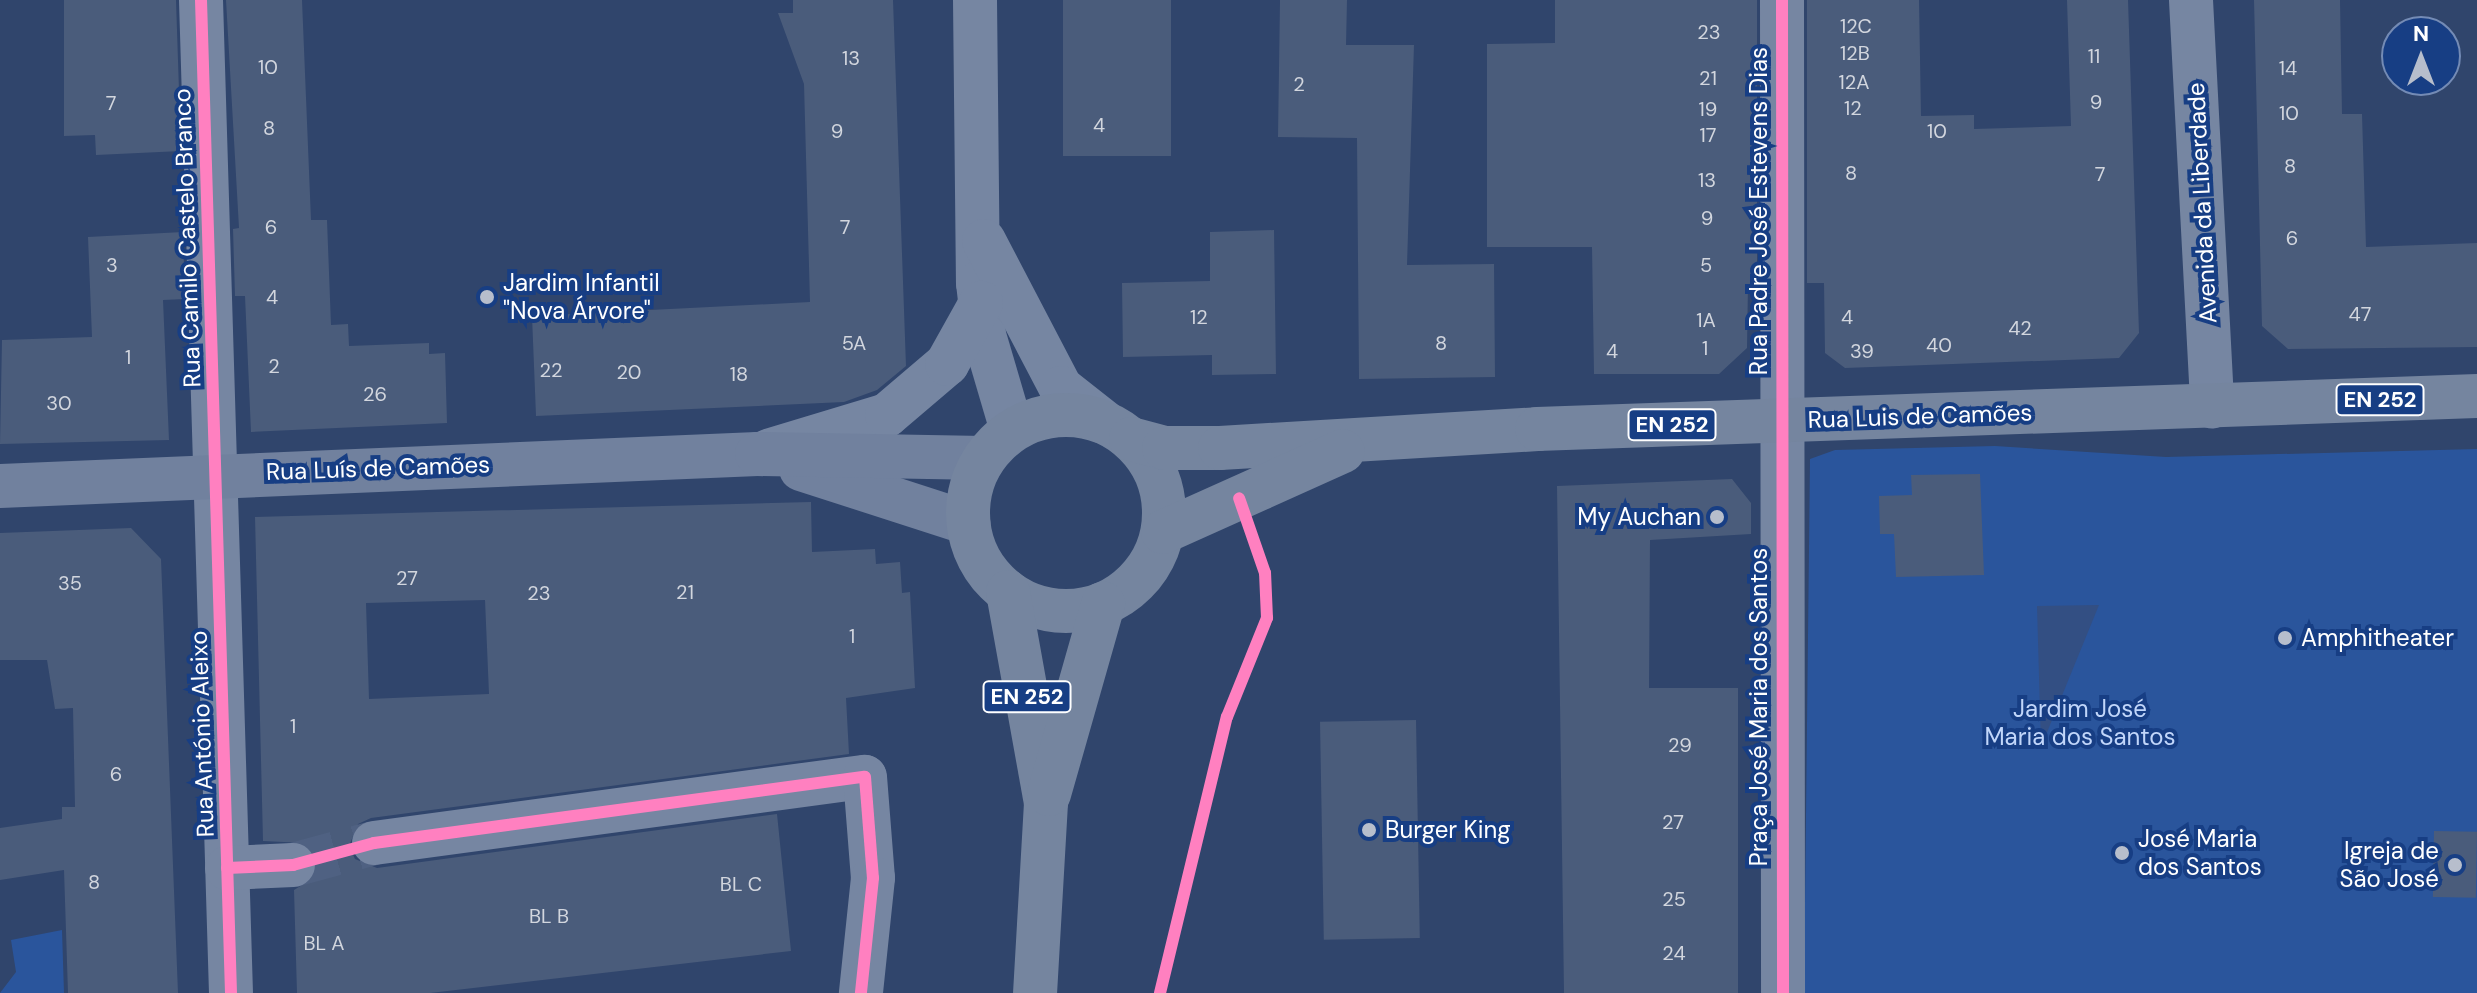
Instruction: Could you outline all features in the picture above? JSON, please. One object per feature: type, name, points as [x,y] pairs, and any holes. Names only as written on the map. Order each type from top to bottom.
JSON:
[{"type":"main road","name":"Rua Luis de Camões","points":[[1363,442],[1779,422],[2477,396]]},
{"type":"main road","name":"EN 252","points":[[1046,803],[1008,592],[975,550],[968,523],[970,489],[998,444],[1041,417],[1117,430],[1164,448],[1363,442]]},
{"type":"main road","points":[[1008,592],[1070,611],[1103,604],[1142,576],[1163,532],[1159,481],[1117,430]]},
{"type":"main road","name":"EN 252","points":[[1163,532],[1363,442]]},
{"type":"main road","name":"Rua Luís de Camões","points":[[0,486],[998,444]]},
{"type":"main road","points":[[757,454],[968,523]]},
{"type":"main road","name":"EN 252","points":[[1035,993],[1046,803],[1103,604]]},
{"type":"street","name":"Rua Camilo Castelo Branco","points":[[201,0],[217,475]]},
{"type":"street","points":[[975,0],[981,303],[998,444]]},
{"type":"street","name":"Rua Padre José Estevens Dias","points":[[1779,422],[1782,0]]},
{"type":"street","name":"Avenida da Liberdade","points":[[2191,0],[2212,406]]},
{"type":"street","points":[[981,235],[1061,388],[1117,430]]},
{"type":"street","points":[[757,454],[887,415],[947,364],[981,303]]},
{"type":"street","name":"Praça José Maria dos Santos","points":[[1779,422],[1783,993]]},
{"type":"street","name":"Rua António Aleixo","points":[[217,475],[231,993]]},
{"type":"street","points":[[374,843],[865,777],[873,878],[861,993]]},
{"type":"street","points":[[227,868],[293,865]]},
{"type":"green space","name":"Jardim José Maria dos Santos","points":[[1995,446],[2166,457],[2477,449],[2477,993],[1804,993],[1810,459],[1835,450]]},
{"type":"green space","points":[[62,930],[64,993],[0,993],[16,972],[11,940]]},
{"type":"shaded area","points":[[2099,605],[2041,747],[2037,606]]},
{"type":"building","points":[[64,0],[176,0],[181,151],[96,155],[95,135],[64,136]]},
{"type":"building","points":[[226,0],[302,0],[311,220],[327,220],[331,325],[348,324],[349,346],[429,343],[429,354],[445,353],[447,423],[251,432],[245,296],[235,296],[233,229],[239,228]]},
{"type":"building","points":[[793,0],[893,0],[906,366],[877,390],[844,402],[536,416],[532,316],[810,302],[804,84],[778,13],[793,13]]},
{"type":"building","points":[[1063,0],[1171,0],[1171,156],[1063,156]]},
{"type":"building","points":[[1280,0],[1347,0],[1346,45],[1414,45],[1407,265],[1494,264],[1495,377],[1359,379],[1357,138],[1278,137]]},
{"type":"building","points":[[1555,0],[1757,0],[1757,284],[1748,284],[1747,348],[1719,374],[1594,374],[1592,247],[1487,247],[1487,44],[1555,43]]},
{"type":"building","points":[[1807,0],[1919,0],[1921,116],[1974,115],[1974,129],[2071,126],[2067,0],[2128,0],[2139,333],[2119,358],[1845,368],[1825,353],[1824,283],[1807,283]]},
{"type":"building","points":[[2254,0],[2340,0],[2342,114],[2362,114],[2366,247],[2477,243],[2477,347],[2288,349],[2262,326]]},
{"type":"building","points":[[1274,230],[1276,374],[1212,375],[1212,355],[1123,357],[1122,283],[1210,281],[1210,232]]},
{"type":"building","points":[[183,232],[185,299],[163,300],[169,440],[0,444],[2,340],[92,337],[88,237]]},
{"type":"building","points":[[1980,474],[1984,575],[1896,577],[1894,534],[1880,534],[1879,496],[1912,495],[1911,475]]},
{"type":"building","points":[[1732,479],[1751,503],[1751,534],[1650,540],[1649,688],[1738,688],[1738,993],[1564,993],[1557,486]]},
{"type":"building","points":[[811,502],[812,552],[875,549],[876,564],[900,562],[902,593],[910,592],[915,688],[846,698],[849,754],[371,818],[358,824],[349,846],[355,859],[377,868],[777,814],[791,951],[430,993],[297,993],[294,890],[315,877],[318,863],[304,843],[263,841],[255,517]],"holes":[[[485,600],[489,694],[369,699],[366,603]]]},
{"type":"building","points":[[131,528],[161,559],[178,993],[68,993],[64,870],[0,880],[0,828],[62,819],[62,807],[75,807],[73,708],[55,709],[47,660],[0,660],[0,533]]},
{"type":"building","name":"Burger King","points":[[1416,720],[1420,938],[1324,940],[1320,722]]},
{"type":"building","name":"Igreja de São José","points":[[2434,831],[2477,832],[2476,898],[2433,897]]},
{"type":"tunnel","points":[[293,865],[374,843]]},
{"type":"cycle path","points":[[201,0],[231,993]]},
{"type":"cycle path","points":[[1782,0],[1783,993]]},
{"type":"cycle path","points":[[1160,993],[1227,717],[1267,618],[1265,573],[1239,498]]},
{"type":"cycle path","points":[[227,868],[293,865],[374,843],[865,777],[873,878],[861,993]]},
{"type":"place","name":"Jardim Infantil \"Nova Árvore\"","points":[[487,297]]},
{"type":"place","name":"My Auchan","points":[[1717,517]]},
{"type":"place","name":"Amphitheater","points":[[2285,638]]},
{"type":"place","name":"Burger King","points":[[1369,830]]},
{"type":"place","name":"José Maria dos Santos","points":[[2122,853]]},
{"type":"place","name":"Igreja de São José","points":[[2455,865]]}]
